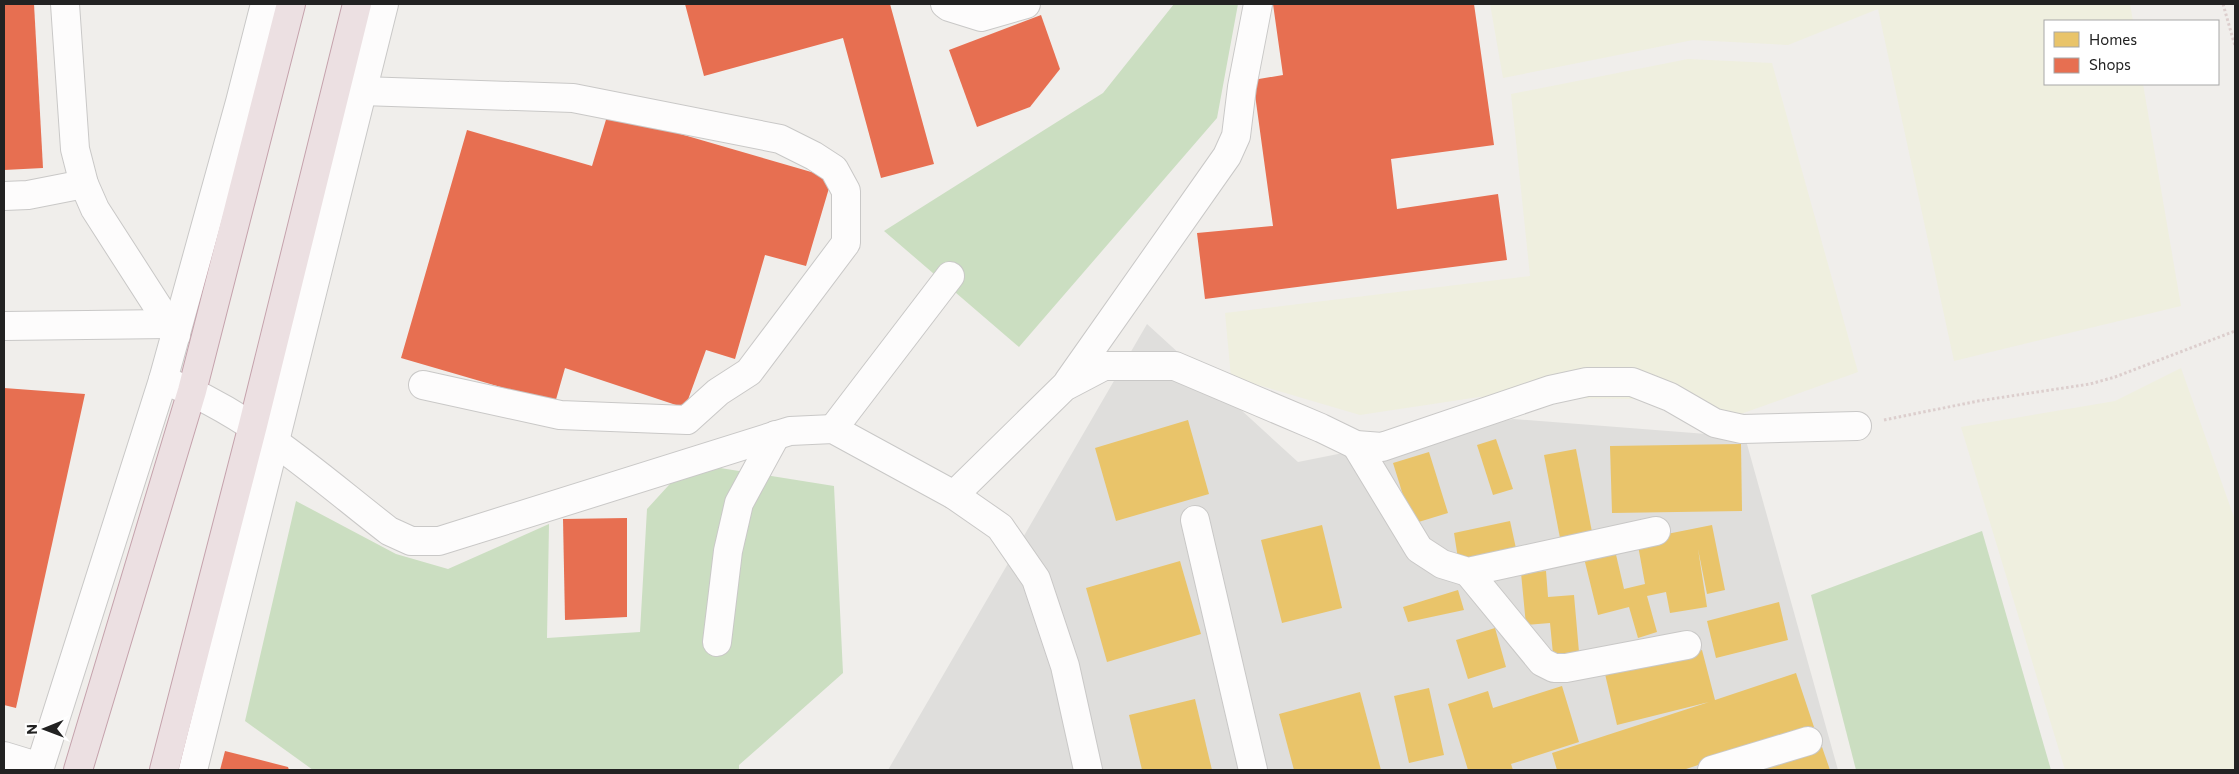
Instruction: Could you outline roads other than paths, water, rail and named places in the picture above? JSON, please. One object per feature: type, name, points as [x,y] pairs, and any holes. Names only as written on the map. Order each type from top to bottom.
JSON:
[{"type":"highway","points":[[78,770],[192,390],[291,4]]},
{"type":"highway","points":[[164,770],[253,425],[357,4]]},
{"type":"street","points":[[65,4],[75,150],[84,184],[95,208],[172,330]]},
{"type":"street","points":[[4,756],[40,769],[163,380],[172,330],[240,102],[265,4]]},
{"type":"street","points":[[193,770],[384,4]]},
{"type":"street","points":[[945,4],[981,17],[1026,4]]},
{"type":"street","points":[[954,495],[1064,387],[1226,156],[1236,136],[1242,87],[1258,4]]},
{"type":"street","points":[[362,91],[573,98],[780,139],[814,156],[834,169],[846,191],[846,243],[749,372],[718,392],[687,420],[560,415],[424,385]]},
{"type":"street","points":[[4,196],[28,195],[84,184]]},
{"type":"street","points":[[833,429],[950,276]]},
{"type":"street","points":[[4,326],[172,330]]},
{"type":"street","points":[[1064,387],[1104,366],[1175,366],[1321,428],[1356,445],[1382,447],[1550,390],[1587,382],[1632,382],[1670,397],[1715,423],[1742,429],[1857,426]]},
{"type":"street","points":[[163,380],[192,390],[253,425],[389,531],[410,541],[439,541],[790,431],[833,429],[954,495],[1000,527],[1036,579],[1064,666],[1088,770]]},
{"type":"street","points":[[717,642],[728,551],[739,503],[776,435]]},
{"type":"street","points":[[1356,445],[1419,549],[1442,564],[1468,572],[1656,531]]},
{"type":"street","points":[[1195,520],[1253,770]]},
{"type":"street","points":[[1468,572],[1542,662],[1554,668],[1566,668],[1687,645]]},
{"type":"street","points":[[1716,770],[1808,740]]}]
